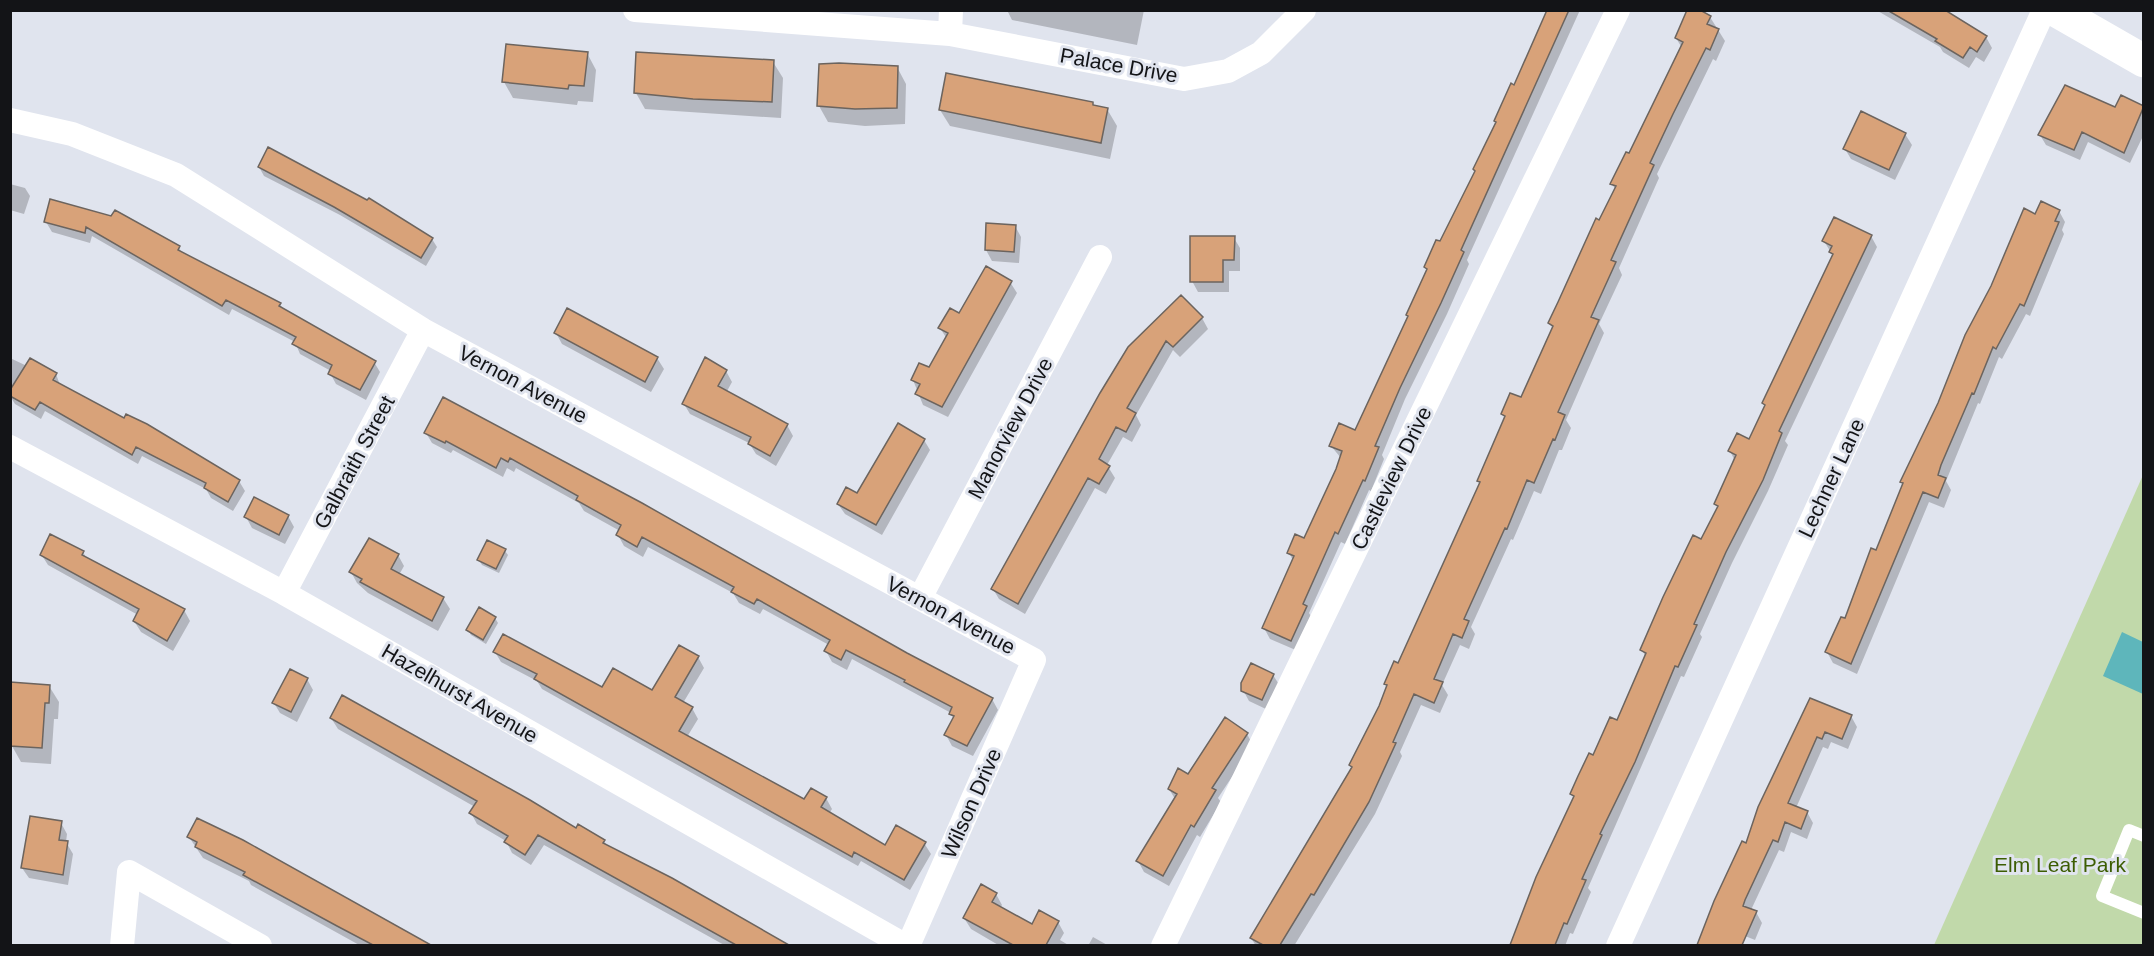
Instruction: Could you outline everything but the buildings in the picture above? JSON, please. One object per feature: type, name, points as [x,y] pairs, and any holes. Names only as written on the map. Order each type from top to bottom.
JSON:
[{"type":"street","name":"Palace Drive","points":[[635,10],[951,22],[1184,79],[1228,71],[1261,53],[1304,10]]},
{"type":"street","name":"Castleview Drive","points":[[1163,945],[1618,10]]},
{"type":"street","name":"Lechner Lane","points":[[1618,945],[2044,10]]},
{"type":"street","points":[[2055,10],[2144,61]]},
{"type":"street","name":"Vernon Avenue","points":[[10,120],[72,134],[176,175],[423,330],[1034,660]]},
{"type":"street","name":"Manorview Drive","points":[[920,598],[1100,257]]},
{"type":"street","name":"Galbraith Street","points":[[285,593],[423,330]]},
{"type":"street","name":"Hazelhurst Avenue","points":[[10,447],[285,593],[907,945]]},
{"type":"street","name":"Wilson Drive","points":[[907,945],[1034,660]]},
{"type":"street","points":[[122,945],[129,872],[260,945]]},
{"type":"lane","points":[[2144,836],[2129,830],[2102,896],[2144,913]]},
{"type":"green space","name":"Elm Leaf Park","points":[[2143,475],[2143,945],[1934,945]]},
{"type":"water","points":[[2122,632],[2143,642],[2143,694],[2103,676]]}]
